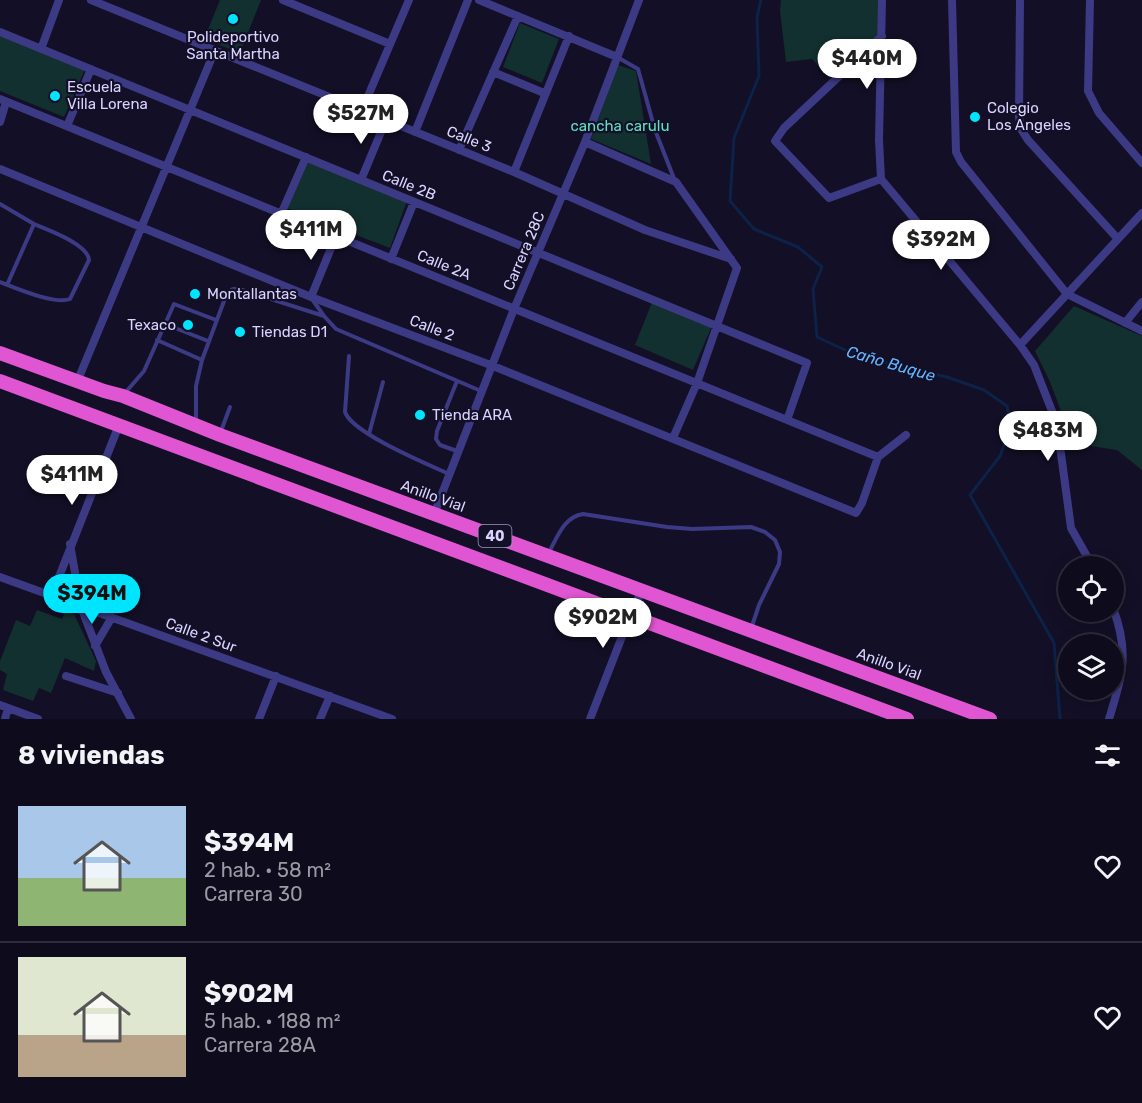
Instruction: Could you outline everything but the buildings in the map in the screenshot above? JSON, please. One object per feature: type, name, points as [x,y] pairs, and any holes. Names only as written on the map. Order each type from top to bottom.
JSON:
[{"type":"highway","name":"Anillo Vial","points":[[0,353],[77,382],[123,396],[220,435],[990,719]]},
{"type":"highway","name":"40","points":[[0,381],[907,719]]},
{"type":"street","points":[[41,49],[59,0]]},
{"type":"street","name":"Calle 3","points":[[91,0],[514,172],[645,230],[733,262]]},
{"type":"street","points":[[283,0],[390,44]]},
{"type":"street","points":[[362,110],[409,0]]},
{"type":"street","points":[[415,132],[468,0]]},
{"type":"street","points":[[479,0],[617,57]]},
{"type":"street","points":[[882,0],[879,140],[881,179],[1020,345],[1034,365],[1057,424],[1071,528],[1087,556]]},
{"type":"street","points":[[952,0],[956,152],[961,162],[1068,294],[1142,331]]},
{"type":"street","points":[[1020,0],[1019,117],[1021,129],[1028,140],[1118,239]]},
{"type":"street","points":[[1090,0],[1088,91],[1099,113],[1142,163]]},
{"type":"street","name":"Carrera 28C","points":[[434,514],[514,309],[585,142],[637,1]]},
{"type":"street","points":[[459,150],[518,16]]},
{"type":"street","name":"Calle 2B","points":[[0,32],[807,363],[787,420]]},
{"type":"street","points":[[514,172],[544,93],[569,36]]},
{"type":"street","points":[[881,179],[829,198],[775,141],[784,128],[882,36]]},
{"type":"street","points":[[77,382],[215,50]]},
{"type":"street","points":[[66,126],[91,69]]},
{"type":"street","points":[[493,72],[544,93]]},
{"type":"street","points":[[0,122],[3,101]]},
{"type":"street","name":"Calle 2A","points":[[3,101],[878,457]]},
{"type":"street","points":[[361,180],[386,120]]},
{"type":"street","points":[[585,142],[675,182],[733,262],[736,273],[718,326],[673,438]]},
{"type":"street","points":[[281,214],[306,157]]},
{"type":"street","name":"Calle 2","points":[[0,169],[311,297],[493,366],[856,513],[862,503],[878,457]]},
{"type":"street","points":[[391,259],[414,202]]},
{"type":"street","points":[[1020,345],[1142,213]]},
{"type":"street","points":[[311,297],[336,236]]},
{"type":"street","points":[[1125,323],[1142,302]]},
{"type":"street","points":[[51,597],[70,544],[119,425]]},
{"type":"street","points":[[878,457],[906,435]]},
{"type":"street","points":[[70,544],[81,607],[95,646],[131,719]]},
{"type":"street","name":"Calle 2 Sur","points":[[0,577],[393,719]]},
{"type":"street","points":[[590,719],[642,590]]},
{"type":"street","points":[[95,646],[112,617]]},
{"type":"street","points":[[1109,719],[1123,671],[1117,622]]},
{"type":"street","points":[[66,676],[118,693]]},
{"type":"street","points":[[260,719],[276,676]]},
{"type":"street","points":[[320,719],[330,696]]},
{"type":"street","points":[[5,719],[4,706],[38,719]]},
{"type":"lane","points":[[617,57],[638,69],[655,130],[675,182]]},
{"type":"lane","points":[[0,204],[86,251],[89,260],[70,299],[65,301],[50,299],[0,282]]},
{"type":"lane","points":[[7,285],[34,224]]},
{"type":"lane","points":[[196,424],[196,386],[202,360],[227,293],[233,289],[239,289],[324,316]]},
{"type":"lane","points":[[311,297],[336,329],[482,392]]},
{"type":"lane","points":[[123,396],[144,371],[174,304],[216,320]]},
{"type":"lane","points":[[165,324],[208,341]]},
{"type":"lane","points":[[158,340],[202,360]]},
{"type":"lane","points":[[349,356],[345,412],[351,422],[400,451],[449,474]]},
{"type":"lane","points":[[457,381],[436,439],[440,445],[458,451]]},
{"type":"lane","points":[[369,434],[383,382]]},
{"type":"lane","points":[[220,435],[230,406]]},
{"type":"lane","points":[[547,555],[566,522],[575,515],[583,514],[692,529],[751,527],[775,540],[780,552],[779,564],[759,605],[751,631]]},
{"type":"green space","name":"Polideportivo Santa Martha","points":[[220,0],[261,0],[240,53],[204,39]]},
{"type":"green space","points":[[781,0],[884,0],[884,32],[829,78],[812,59],[786,62],[780,11]]},
{"type":"green space","points":[[520,23],[559,39],[542,83],[503,67]]},
{"type":"green space","points":[[0,33],[86,67],[64,117],[0,91]]},
{"type":"green space","name":"cancha carulu","points":[[618,65],[636,71],[651,164],[591,139]]},
{"type":"green space","points":[[307,156],[408,198],[390,248],[286,208]]},
{"type":"green space","points":[[654,297],[714,321],[693,370],[635,345]]},
{"type":"green space","points":[[1074,306],[1142,336],[1142,470],[1117,450],[1064,442],[1061,411],[1035,351]]},
{"type":"green space","points":[[37,610],[62,619],[66,610],[74,614],[96,661],[94,671],[65,658],[51,693],[39,688],[33,701],[3,690],[7,674],[0,670],[0,661],[16,620],[30,626]]},
{"type":"waterway","name":"Caño Buque","points":[[761,0],[757,17],[759,76],[734,138],[730,201],[754,229],[798,247],[822,267],[813,289],[817,337],[845,350],[900,367],[947,377],[984,390],[1007,406],[1011,427],[1000,456],[970,495],[1054,643],[1060,719]]},
{"type":"place","name":"Polideportivo Santa Martha","points":[[233,19]]},
{"type":"place","name":"Escuela Villa Lorena","points":[[55,96]]},
{"type":"place","name":"Colegio Los Angeles","points":[[975,117]]},
{"type":"place","name":"Montallantas","points":[[195,294]]},
{"type":"place","name":"Texaco","points":[[188,325]]},
{"type":"place","name":"Tiendas D1","points":[[240,332]]},
{"type":"place","name":"Tienda ARA","points":[[420,415]]}]
